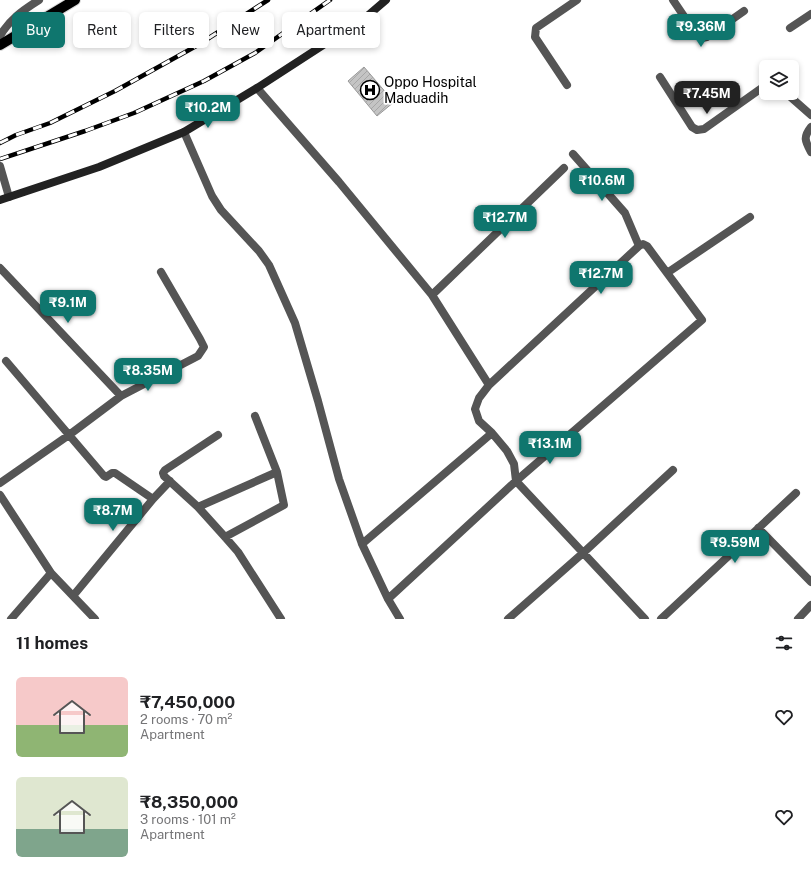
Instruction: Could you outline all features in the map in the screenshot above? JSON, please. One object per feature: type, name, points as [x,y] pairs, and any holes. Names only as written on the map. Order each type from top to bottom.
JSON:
[{"type":"main road","points":[[0,45],[75,0]]},
{"type":"street","points":[[0,36],[6,26],[26,8],[39,0]]},
{"type":"street","points":[[0,200],[99,167],[184,132],[257,88],[365,18],[386,0]]},
{"type":"street","points":[[567,85],[535,37],[536,28],[577,0]]},
{"type":"street","points":[[673,0],[694,32],[702,38],[707,37],[744,11]]},
{"type":"street","points":[[790,28],[811,14]]},
{"type":"street","points":[[660,77],[692,128],[697,130],[704,129],[759,90]]},
{"type":"street","points":[[257,88],[339,182],[432,294],[489,385]]},
{"type":"street","points":[[794,100],[811,115]]},
{"type":"street","points":[[811,127],[806,134],[806,142],[811,152]]},
{"type":"street","points":[[184,132],[212,196],[221,210],[259,251],[269,265],[295,323],[339,479],[362,544],[388,599],[400,619]]},
{"type":"street","points":[[573,154],[625,213],[639,246]]},
{"type":"street","points":[[0,166],[9,197]]},
{"type":"street","points":[[432,294],[564,168]]},
{"type":"street","points":[[667,273],[750,217]]},
{"type":"street","points":[[388,599],[516,481],[702,320],[647,246],[643,244],[639,246],[489,385],[479,398],[475,409],[479,421],[507,452],[514,464],[516,481],[644,619]]},
{"type":"street","points":[[0,268],[121,396]]},
{"type":"street","points":[[0,482],[69,435],[121,396],[198,356],[204,347],[161,272]]},
{"type":"street","points":[[6,361],[104,476],[106,477],[112,473],[115,473],[153,499]]},
{"type":"street","points":[[226,537],[284,504],[277,472],[255,416]]},
{"type":"street","points":[[362,544],[492,434]]},
{"type":"street","points":[[218,435],[165,470],[163,473],[164,476],[198,507],[226,537],[238,552],[281,619]]},
{"type":"street","points":[[508,619],[583,553],[673,470]]},
{"type":"street","points":[[198,507],[277,472]]},
{"type":"street","points":[[73,596],[153,499],[170,481]]},
{"type":"street","points":[[661,619],[796,494]]},
{"type":"street","points":[[0,495],[51,573],[95,619]]},
{"type":"street","points":[[758,528],[811,582]]},
{"type":"street","points":[[11,619],[51,573]]},
{"type":"street","points":[[798,619],[811,605]]},
{"type":"building","points":[[364,67],[394,102],[377,116],[348,81]]},
{"type":"railway","points":[[0,143],[16,135],[50,123],[115,91],[198,45],[268,0]]},
{"type":"railway","points":[[0,159],[134,113],[204,81],[255,53],[330,0]]},
{"type":"place","name":"Oppo Hospital Maduadih","points":[[370,90]]}]
